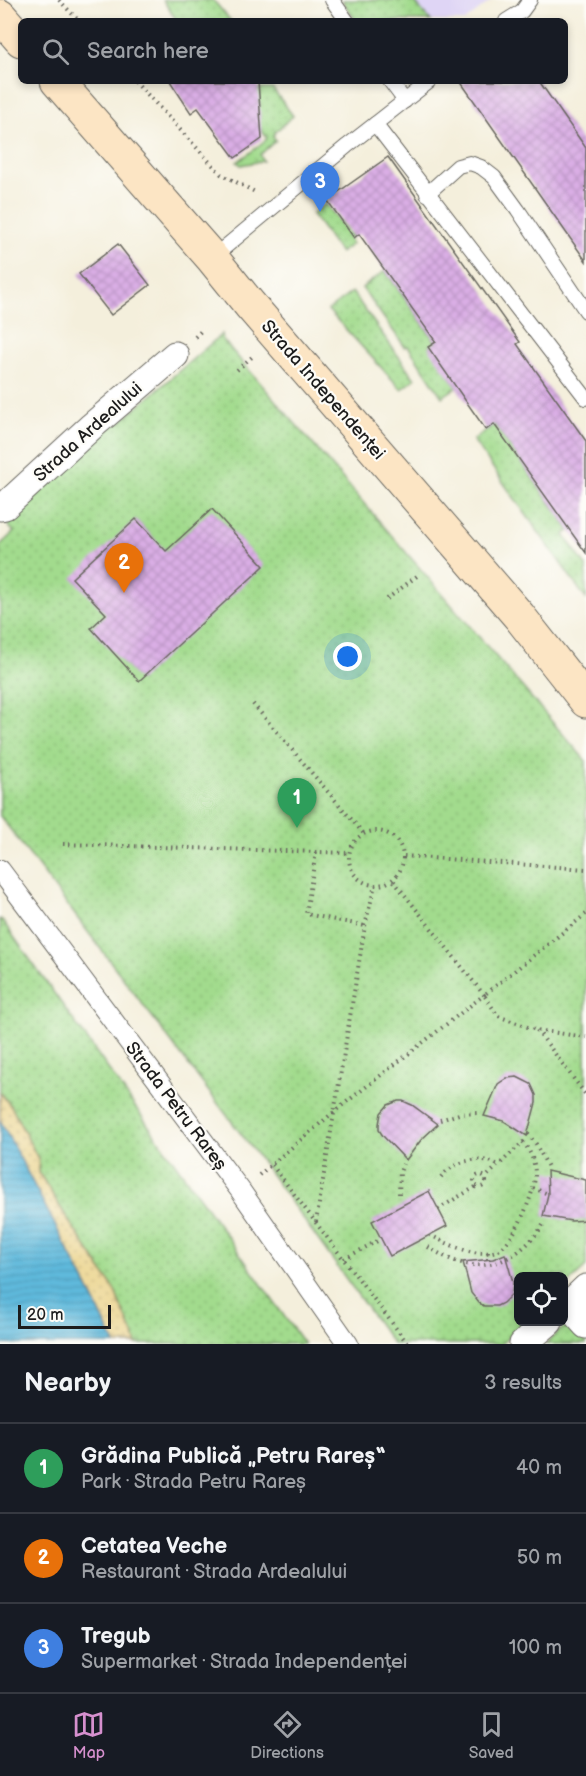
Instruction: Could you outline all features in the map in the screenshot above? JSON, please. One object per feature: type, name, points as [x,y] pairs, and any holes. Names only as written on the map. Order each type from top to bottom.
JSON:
[{"type":"main road","points":[[0,16],[18,37]]},
{"type":"main road","name":"Strada Independenței","points":[[60,84],[519,616],[586,700]]},
{"type":"street","name":"Strada Ardealului","points":[[0,507],[5,506],[92,426],[175,355]]},
{"type":"street","name":"Strada Petru Rareș","points":[[0,870],[240,1190],[348,1344]]},
{"type":"street","points":[[568,1307],[586,1325]]},
{"type":"street","points":[[524,1344],[544,1326]]},
{"type":"lane","points":[[332,0],[345,18]]},
{"type":"lane","points":[[512,18],[522,11],[530,0]]},
{"type":"lane","points":[[392,84],[405,101]]},
{"type":"lane","points":[[212,258],[426,84]]},
{"type":"lane","points":[[375,124],[586,398]]},
{"type":"lane","points":[[427,194],[458,166],[470,163],[481,167],[494,177],[586,311]]},
{"type":"path","points":[[59,0],[76,18]]},
{"type":"path","points":[[138,84],[221,174],[277,203]]},
{"type":"path","points":[[195,337],[203,329]]},
{"type":"path","points":[[387,599],[417,576]]},
{"type":"path","points":[[253,704],[364,834]]},
{"type":"path","points":[[382,831],[397,840],[402,847],[403,865],[393,880],[384,884],[366,884],[352,871],[349,862],[352,845],[364,834],[382,831]]},
{"type":"path","points":[[63,844],[350,853]]},
{"type":"path","points":[[316,852],[306,914],[365,926]]},
{"type":"path","points":[[404,856],[586,869]]},
{"type":"path","points":[[393,880],[498,1016],[536,1030],[586,1037]]},
{"type":"path","points":[[316,1222],[365,926],[375,885]]},
{"type":"path","points":[[240,1190],[336,1111],[586,914]]},
{"type":"path","points":[[536,1030],[586,1095]]},
{"type":"path","points":[[440,1120],[459,1114],[478,1113]]},
{"type":"path","points":[[528,1134],[549,1169]]},
{"type":"path","points":[[430,1235],[460,1248],[488,1252],[505,1247],[513,1236],[533,1188],[535,1173],[530,1150],[523,1142],[485,1178],[484,1185],[477,1186],[438,1209]]},
{"type":"path","points":[[441,1177],[448,1169],[471,1160],[482,1159],[498,1165]]},
{"type":"path","points":[[399,1194],[400,1172],[403,1164]]},
{"type":"path","points":[[273,1165],[408,1344]]},
{"type":"path","points":[[477,1186],[474,1181],[477,1176],[481,1175],[485,1178]]},
{"type":"path","points":[[533,1188],[548,1194]]},
{"type":"path","points":[[428,1247],[459,1263],[497,1263],[520,1251],[543,1225]]},
{"type":"path","points":[[344,1259],[381,1239]]},
{"type":"path","points":[[488,1252],[488,1259]]},
{"type":"shaded area","points":[[413,0],[492,0],[469,18],[428,18]]},
{"type":"green space","points":[[163,0],[213,0],[228,18],[175,18]]},
{"type":"green space","points":[[342,0],[413,0],[428,18],[354,18]]},
{"type":"green space","points":[[229,84],[273,89],[293,116],[275,132],[273,137],[276,140],[260,155],[263,161],[241,165],[237,162],[267,138]]},
{"type":"green space","points":[[326,204],[351,237],[349,239],[352,244],[340,253],[312,214]]},
{"type":"green space","points":[[385,271],[436,342],[429,347],[457,387],[442,397],[408,346],[405,347],[362,288]]},
{"type":"green space","points":[[352,292],[415,379],[401,389],[328,310]]},
{"type":"green space","points":[[222,334],[223,340],[586,761],[586,1267],[568,1283],[568,1272],[514,1272],[514,1326],[521,1326],[501,1344],[393,1344],[263,1163],[0,816],[0,545],[14,532],[5,522],[85,447],[120,422]]},
{"type":"green space","points":[[494,424],[570,531],[564,535],[586,566],[586,599],[473,440]]},
{"type":"green space","points":[[0,919],[304,1344],[137,1344],[113,1287],[39,1173],[38,1159],[12,1108],[0,1092]]},
{"type":"green space","points":[[574,1318],[586,1331],[586,1344],[545,1344],[565,1326],[568,1326]]},
{"type":"sand","points":[[0,1092],[12,1108],[38,1159],[39,1173],[113,1287],[137,1344],[115,1344],[0,1120]]},
{"type":"water","points":[[0,1120],[88,1288],[115,1344],[0,1344]]},
{"type":"building","points":[[172,84],[258,84],[262,139],[235,158],[198,108],[191,113]]},
{"type":"building","points":[[462,84],[541,84],[586,148],[586,261]]},
{"type":"building","points":[[388,157],[520,342],[517,344],[586,441],[586,553],[494,424],[486,430],[428,347],[436,342],[359,234],[354,238],[327,200]]},
{"type":"building","points":[[118,244],[150,285],[111,315],[79,274]]},
{"type":"building","points":[[212,509],[264,566],[139,681],[91,628],[106,614],[72,578],[136,519],[166,551]]},
{"type":"building","points":[[517,1077],[531,1084],[536,1095],[527,1136],[504,1121],[484,1116],[498,1084],[507,1078]]},
{"type":"building","points":[[398,1101],[412,1105],[438,1124],[421,1140],[406,1160],[379,1130],[381,1113],[388,1105]]},
{"type":"building","points":[[547,1171],[586,1180],[586,1220],[571,1221],[543,1216],[548,1194]]},
{"type":"building","points":[[429,1191],[447,1226],[390,1256],[372,1221]]},
{"type":"building","points":[[505,1254],[513,1282],[512,1294],[497,1306],[484,1306],[471,1293],[463,1262],[493,1259]]},
{"type":"place","name":"Tregub","points":[[320,212]]},
{"type":"place","name":"Cetatea Veche","points":[[124,593]]},
{"type":"place","name":"Grădina Publică „Petru Rareș“","points":[[297,828]]}]
